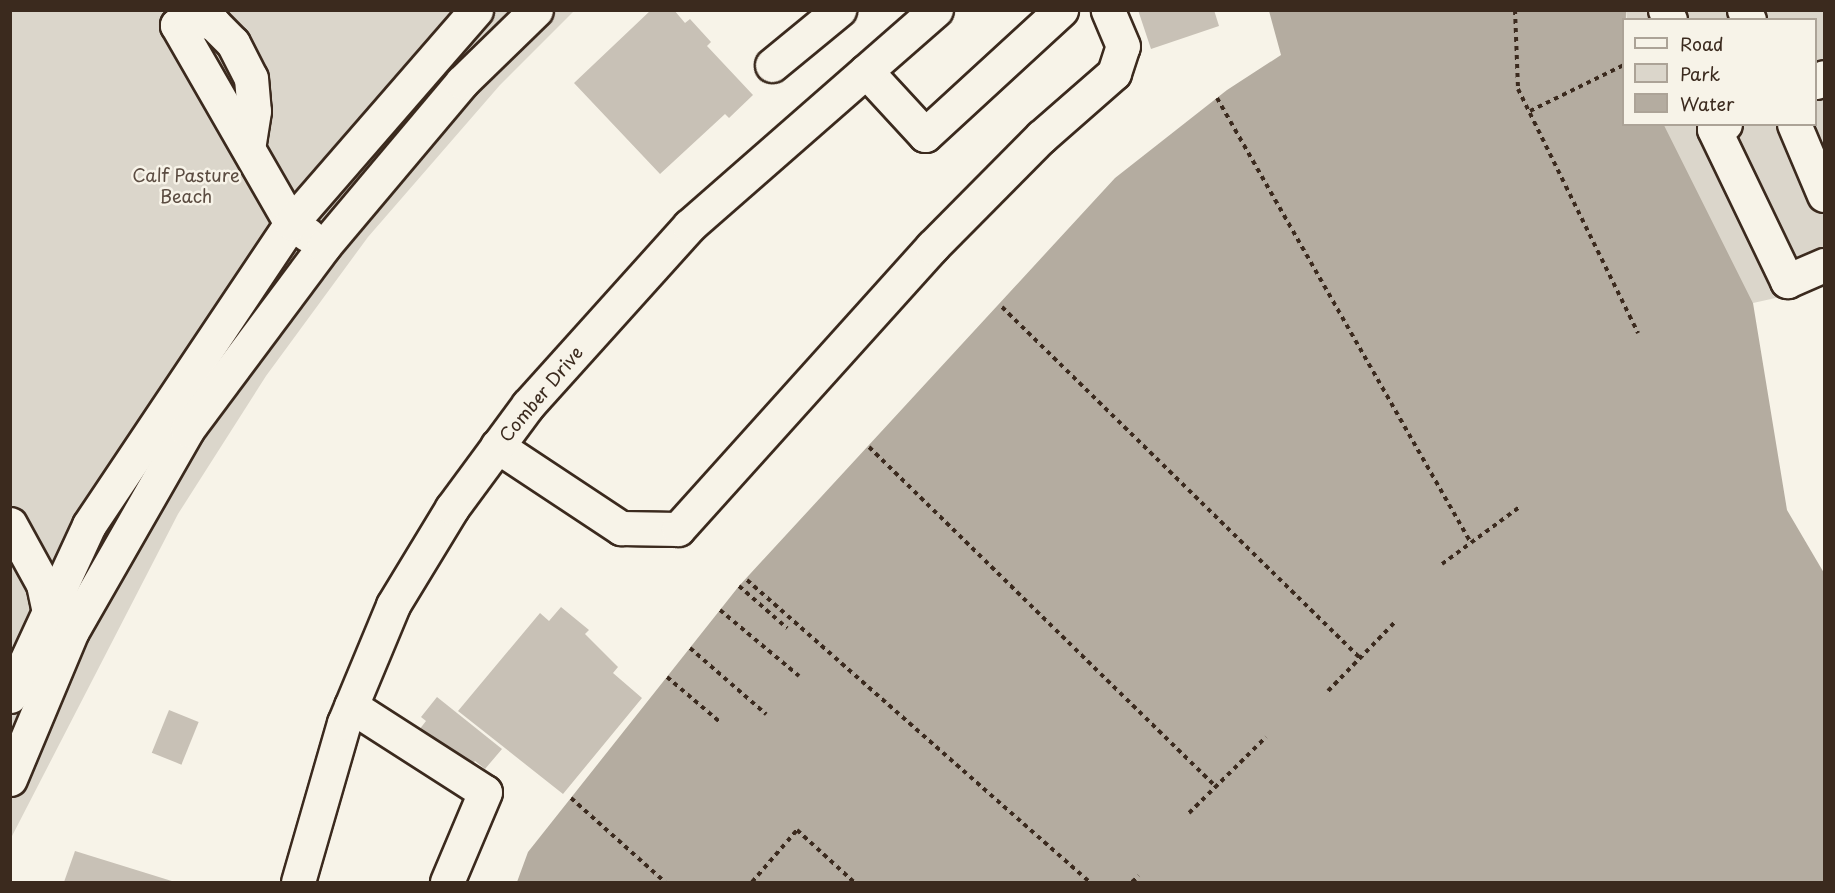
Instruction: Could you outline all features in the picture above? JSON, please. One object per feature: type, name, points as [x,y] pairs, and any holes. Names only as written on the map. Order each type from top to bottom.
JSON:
[{"type":"street","points":[[10,696],[89,525],[291,223],[476,10]]},
{"type":"street","points":[[10,779],[72,631],[187,430],[324,246],[462,82],[536,10]]},
{"type":"street","points":[[772,64],[839,10]]},
{"type":"street","points":[[866,71],[925,135],[1061,10]]},
{"type":"street","points":[[497,446],[621,528],[678,529],[932,248],[1041,137],[1113,73],[1123,46],[1108,10]]},
{"type":"street","name":"Comber Drive","points":[[298,882],[351,706],[393,605],[452,508],[528,405],[689,226],[866,71],[916,17]]},
{"type":"street","points":[[183,18],[248,148],[291,223],[324,246]]},
{"type":"street","points":[[1721,126],[1787,281],[1824,265]]},
{"type":"street","points":[[1795,126],[1824,195]]},
{"type":"street","points":[[10,524],[43,584],[49,613]]},
{"type":"street","points":[[351,706],[485,792],[447,882]]},
{"type":"path","points":[[1515,10],[1518,89],[1638,333]]},
{"type":"path","points":[[1530,111],[1622,65]]},
{"type":"path","points":[[1217,98],[1471,543]]},
{"type":"path","points":[[1002,307],[1360,658]]},
{"type":"path","points":[[869,447],[1216,787]]},
{"type":"path","points":[[1442,564],[1521,506]]},
{"type":"path","points":[[747,580],[1089,882]]},
{"type":"path","points":[[739,586],[787,628]]},
{"type":"path","points":[[720,610],[799,676]]},
{"type":"path","points":[[1328,691],[1394,623]]},
{"type":"path","points":[[690,648],[766,714]]},
{"type":"path","points":[[667,677],[721,723]]},
{"type":"path","points":[[1189,813],[1266,737]]},
{"type":"path","points":[[571,798],[665,882]]},
{"type":"path","points":[[752,882],[797,830],[854,882]]},
{"type":"path","points":[[1132,882],[1139,876]]},
{"type":"green space","name":"Calf Pasture Beach","points":[[11,11],[574,11],[500,85],[368,237],[266,376],[178,514],[11,838]]},
{"type":"green space","points":[[1626,11],[1824,11],[1824,287],[1753,303],[1664,126],[1817,126],[1817,18],[1627,18]]},
{"type":"water","points":[[1269,11],[1626,11],[1626,18],[1622,18],[1622,126],[1664,126],[1753,303],[1787,510],[1824,573],[1824,882],[517,882],[528,852],[739,586],[1115,178],[1227,90],[1281,55]]},
{"type":"building","points":[[651,10],[674,10],[685,23],[690,19],[711,42],[707,46],[753,95],[729,118],[725,114],[660,174],[574,83]]},
{"type":"building","points":[[1138,10],[1214,10],[1219,26],[1151,49]]},
{"type":"building","points":[[561,607],[589,630],[585,634],[618,667],[613,673],[642,698],[563,794],[458,711],[540,613],[549,621]]},
{"type":"building","points":[[437,697],[502,749],[485,769],[475,761],[467,769],[419,730],[426,721],[421,717]]},
{"type":"building","points":[[169,710],[199,722],[181,765],[152,753]]},
{"type":"building","points":[[75,851],[175,882],[64,882]]}]
